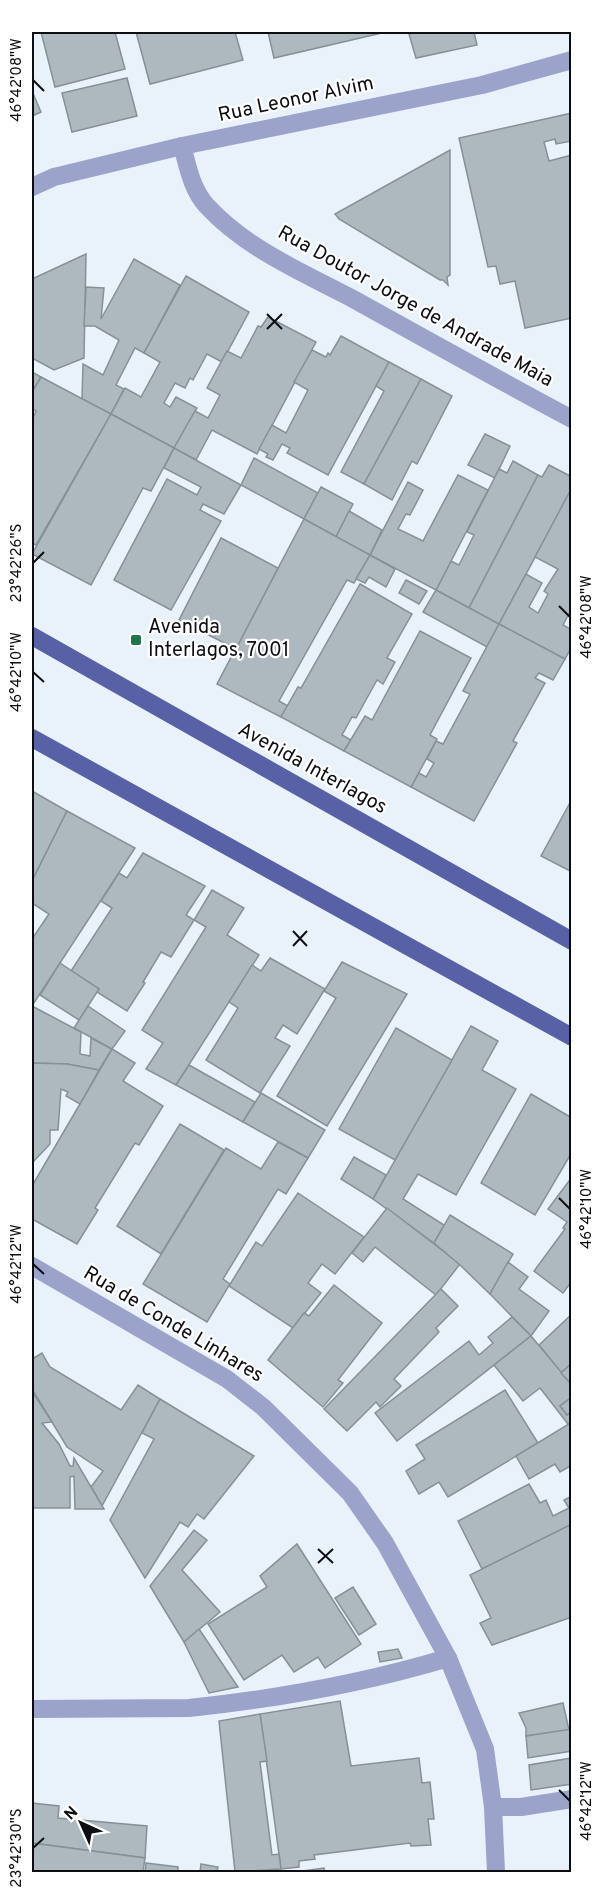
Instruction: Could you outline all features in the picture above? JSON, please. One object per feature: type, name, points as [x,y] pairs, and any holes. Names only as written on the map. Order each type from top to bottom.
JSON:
[{"type":"main road","name":"Avenida Interlagos","points":[[32,636],[572,941]]},
{"type":"main road","points":[[32,738],[572,1037]]},
{"type":"street","name":"Rua Leonor Alvim","points":[[32,187],[54,177],[182,146],[482,85],[572,60]]},
{"type":"street","name":"Rua Doutor Jorge de Andrade Maia","points":[[182,146],[194,189],[206,205],[234,230],[283,263],[572,419]]},
{"type":"street","name":"Rua de Conde Linhares","points":[[32,1266],[227,1379],[263,1407],[350,1493],[385,1543],[448,1658],[485,1749],[493,1807],[496,1872]]},
{"type":"street","points":[[32,1709],[212,1706],[267,1699],[406,1671],[448,1658]]},
{"type":"street","points":[[493,1807],[521,1807],[572,1799]]},
{"type":"building","points":[[41,32],[115,32],[125,69],[55,87]]},
{"type":"building","points":[[136,32],[235,32],[243,60],[150,84]]},
{"type":"building","points":[[268,32],[386,32],[274,58]]},
{"type":"building","points":[[474,32],[477,45],[416,58],[409,34]]},
{"type":"building","points":[[127,78],[137,116],[72,132],[62,93]]},
{"type":"building","points":[[32,91],[41,112],[32,116]]},
{"type":"building","points":[[572,113],[572,141],[556,144],[555,139],[544,142],[549,161],[572,155],[572,318],[525,328],[515,281],[500,284],[496,266],[488,267],[459,138]]},
{"type":"building","points":[[450,150],[450,275],[447,277],[448,285],[339,219],[335,214]]},
{"type":"building","points":[[86,254],[84,358],[54,370],[32,358],[32,279]]},
{"type":"building","points":[[134,259],[180,285],[144,353],[135,348],[116,385],[124,389],[111,414],[82,399],[83,364],[103,375],[119,340],[95,326],[84,326],[86,287],[104,288],[101,319]]},
{"type":"building","points":[[186,276],[249,312],[222,362],[207,354],[193,380],[190,378],[185,388],[175,383],[164,403],[170,407],[176,397],[197,408],[174,448],[111,414],[125,388],[141,397],[160,362],[144,353]]},
{"type":"building","points":[[268,317],[316,342],[257,454],[212,430],[196,460],[174,448],[195,411],[208,418],[220,395],[207,388],[227,351],[241,358],[258,326],[261,327]]},
{"type":"building","points":[[341,336],[389,362],[328,475],[287,453],[290,448],[282,444],[273,460],[266,457],[268,454],[259,449],[272,425],[286,433],[308,390],[294,382],[312,350],[326,357],[328,353],[330,355]]},
{"type":"building","points":[[389,362],[421,379],[364,484],[341,472],[384,391],[376,386]]},
{"type":"building","points":[[32,372],[41,377],[32,392]]},
{"type":"building","points":[[41,377],[111,414],[36,545],[32,543],[32,420],[36,411],[32,408],[32,392]]},
{"type":"building","points":[[421,379],[452,396],[417,464],[412,461],[392,500],[364,484]]},
{"type":"building","points":[[111,414],[174,448],[151,491],[143,488],[91,585],[32,554]]},
{"type":"building","points":[[485,434],[510,446],[495,478],[468,465]]},
{"type":"building","points":[[174,448],[241,485],[224,514],[203,504],[200,510],[221,521],[171,610],[114,580],[167,479],[197,495],[201,487],[164,468]]},
{"type":"building","points":[[254,458],[318,493],[304,519],[241,485]]},
{"type":"building","points":[[513,461],[538,475],[469,608],[436,590],[451,561],[459,565],[474,535],[467,532],[499,469],[507,473]]},
{"type":"building","points":[[549,465],[572,477],[572,489],[499,624],[469,608],[538,475],[542,477]]},
{"type":"building","points":[[458,475],[488,490],[436,590],[370,555],[408,482],[423,490],[410,515],[406,514],[398,529],[423,541]]},
{"type":"building","points":[[321,487],[353,504],[336,537],[304,519]]},
{"type":"building","points":[[569,493],[572,494],[572,608],[563,625],[572,630],[572,646],[565,659],[499,624],[526,574],[542,583],[529,607],[538,613],[548,594],[544,591],[558,569],[535,557]]},
{"type":"building","points":[[349,511],[382,530],[370,555],[336,537]]},
{"type":"building","points":[[304,519],[370,555],[354,583],[347,580],[279,701],[288,706],[281,717],[217,684]]},
{"type":"building","points":[[221,538],[278,568],[236,649],[179,620]]},
{"type":"building","points":[[370,555],[395,569],[386,587],[369,577],[365,583],[356,579]]},
{"type":"building","points":[[406,580],[427,591],[419,604],[399,593]]},
{"type":"building","points":[[360,584],[412,614],[387,658],[395,662],[383,684],[377,680],[356,718],[352,717],[342,735],[351,740],[344,751],[281,717],[298,687],[301,688]]},
{"type":"building","points":[[436,590],[499,624],[487,647],[423,612]]},
{"type":"building","points":[[499,624],[565,659],[553,680],[539,673],[535,678],[545,683],[513,741],[517,743],[474,821],[411,787],[419,773],[426,777],[434,763],[427,759],[436,741],[443,744],[470,694],[463,691]]},
{"type":"building","points":[[420,631],[471,658],[430,735],[437,739],[411,787],[344,751],[365,716],[372,720]]},
{"type":"building","points":[[32,791],[67,811],[32,881]]},
{"type":"building","points":[[572,799],[572,872],[541,856]]},
{"type":"building","points":[[67,811],[135,848],[32,1006],[32,939],[49,914],[32,903],[32,881]]},
{"type":"building","points":[[143,853],[205,886],[186,915],[194,920],[171,957],[161,952],[127,1011],[97,992],[99,989],[71,971],[112,908],[101,901],[119,873],[127,878]]},
{"type":"building","points":[[212,890],[244,908],[227,935],[259,955],[176,1085],[146,1069],[163,1043],[142,1030],[206,927],[194,920]]},
{"type":"building","points":[[270,958],[325,989],[297,1034],[283,1025],[275,1038],[290,1046],[260,1093],[206,1060],[238,1008],[229,1002],[252,965],[261,971]]},
{"type":"building","points":[[342,962],[407,994],[327,1126],[277,1096],[336,998],[324,991]]},
{"type":"building","points":[[60,963],[99,989],[79,1020],[40,995]]},
{"type":"building","points":[[32,1006],[81,1032],[80,1054],[90,1056],[91,1038],[112,1049],[99,1070],[67,1064],[32,1063]]},
{"type":"building","points":[[88,1006],[125,1031],[112,1049],[74,1028]]},
{"type":"building","points":[[471,1026],[498,1041],[482,1070],[516,1089],[456,1195],[418,1174],[403,1199],[444,1225],[434,1243],[373,1199]]},
{"type":"building","points":[[396,1028],[452,1060],[395,1160],[339,1129]]},
{"type":"building","points":[[112,1049],[135,1063],[123,1081],[163,1106],[139,1145],[135,1143],[95,1208],[98,1210],[77,1244],[32,1219],[32,1186]]},
{"type":"building","points":[[32,1063],[67,1064],[99,1070],[80,1104],[66,1096],[68,1092],[61,1089],[58,1130],[50,1130],[50,1144],[34,1161],[32,1161]]},
{"type":"building","points":[[189,1065],[255,1102],[243,1122],[176,1085]]},
{"type":"building","points":[[261,1093],[325,1130],[308,1158],[243,1122]]},
{"type":"building","points":[[531,1094],[572,1118],[572,1152],[535,1215],[481,1183]]},
{"type":"building","points":[[180,1124],[224,1150],[161,1254],[117,1226]]},
{"type":"building","points":[[278,1142],[308,1158],[286,1194],[278,1189],[223,1279],[230,1284],[207,1322],[143,1284],[226,1148],[261,1169]]},
{"type":"building","points":[[354,1157],[386,1175],[373,1199],[341,1179]]},
{"type":"building","points":[[572,1177],[572,1281],[563,1293],[534,1271],[565,1229],[563,1228],[567,1222],[548,1209]]},
{"type":"building","points":[[298,1193],[364,1237],[335,1274],[322,1264],[308,1283],[321,1293],[293,1328],[229,1286],[256,1242],[262,1246]]},
{"type":"building","points":[[387,1208],[460,1264],[436,1295],[375,1247],[363,1262],[352,1253]]},
{"type":"building","points":[[450,1215],[513,1254],[490,1294],[434,1243]]},
{"type":"building","points":[[508,1262],[528,1277],[519,1289],[549,1311],[531,1336],[490,1294]]},
{"type":"building","points":[[334,1285],[382,1323],[338,1380],[343,1383],[323,1407],[268,1360],[304,1313],[309,1316]]},
{"type":"building","points":[[441,1289],[458,1306],[436,1328],[439,1332],[394,1379],[401,1386],[380,1407],[376,1402],[347,1431],[324,1409]]},
{"type":"building","points":[[572,1314],[572,1363],[561,1373],[539,1345]]},
{"type":"building","points":[[512,1317],[531,1336],[397,1441],[375,1413],[469,1341],[479,1355],[493,1343],[488,1337]]},
{"type":"building","points":[[531,1336],[572,1385],[572,1397],[560,1406],[567,1415],[572,1411],[572,1422],[568,1424],[540,1388],[523,1401],[494,1365]]},
{"type":"building","points":[[42,1353],[50,1367],[121,1410],[138,1385],[160,1399],[102,1506],[91,1487],[103,1471],[67,1447],[32,1389],[32,1359]]},
{"type":"building","points":[[572,1363],[572,1385],[561,1373]]},
{"type":"building","points":[[505,1390],[538,1443],[448,1497],[439,1482],[419,1494],[406,1471],[425,1459],[416,1445]]},
{"type":"building","points":[[32,1391],[52,1422],[42,1423],[59,1444],[70,1466],[73,1466],[74,1458],[104,1509],[75,1509],[74,1476],[70,1477],[70,1508],[32,1508]]},
{"type":"building","points":[[572,1397],[572,1411],[567,1415],[560,1406]]},
{"type":"building","points":[[160,1399],[254,1456],[204,1519],[197,1514],[188,1527],[180,1522],[145,1578],[110,1520],[154,1439],[142,1433]]},
{"type":"building","points":[[572,1422],[572,1465],[560,1472],[555,1464],[529,1479],[516,1456]]},
{"type":"building","points":[[529,1484],[540,1503],[546,1500],[553,1516],[569,1508],[564,1500],[572,1496],[572,1524],[482,1569],[458,1521]]},
{"type":"building","points":[[572,1524],[572,1617],[492,1645],[480,1623],[491,1618],[470,1575]]},
{"type":"building","points":[[194,1530],[207,1540],[182,1570],[220,1612],[184,1642],[150,1586]]},
{"type":"building","points":[[297,1544],[361,1644],[325,1668],[318,1657],[294,1672],[282,1655],[244,1680],[208,1624],[267,1587],[260,1576]]},
{"type":"building","points":[[353,1587],[376,1624],[359,1635],[335,1598]]},
{"type":"building","points":[[199,1629],[238,1687],[209,1693],[184,1642]]},
{"type":"building","points":[[398,1649],[402,1658],[380,1662],[378,1652]]},
{"type":"building","points":[[340,1701],[351,1766],[419,1758],[422,1783],[430,1782],[434,1819],[428,1819],[431,1845],[411,1846],[410,1843],[314,1855],[315,1859],[299,1861],[299,1867],[281,1869],[260,1714]]},
{"type":"building","points":[[563,1703],[569,1730],[526,1736],[526,1728],[519,1713]]},
{"type":"building","points":[[260,1714],[267,1761],[260,1762],[272,1855],[279,1854],[281,1869],[235,1872],[219,1721]]},
{"type":"building","points":[[572,1729],[572,1751],[528,1758],[526,1736]]},
{"type":"building","points":[[572,1758],[572,1784],[531,1790],[529,1765]]},
{"type":"building","points":[[32,1803],[59,1806],[58,1818],[147,1826],[145,1858],[32,1843]]},
{"type":"building","points":[[32,1843],[145,1858],[143,1872],[32,1872]]},
{"type":"building","points":[[146,1863],[178,1867],[178,1872],[145,1872]]},
{"type":"building","points":[[201,1864],[218,1867],[217,1872],[200,1872]]},
{"type":"building","points":[[324,1868],[325,1872],[295,1872]]},
{"type":"place","name":"Avenida Interlagos, 7001","points":[[136,640]]}]
